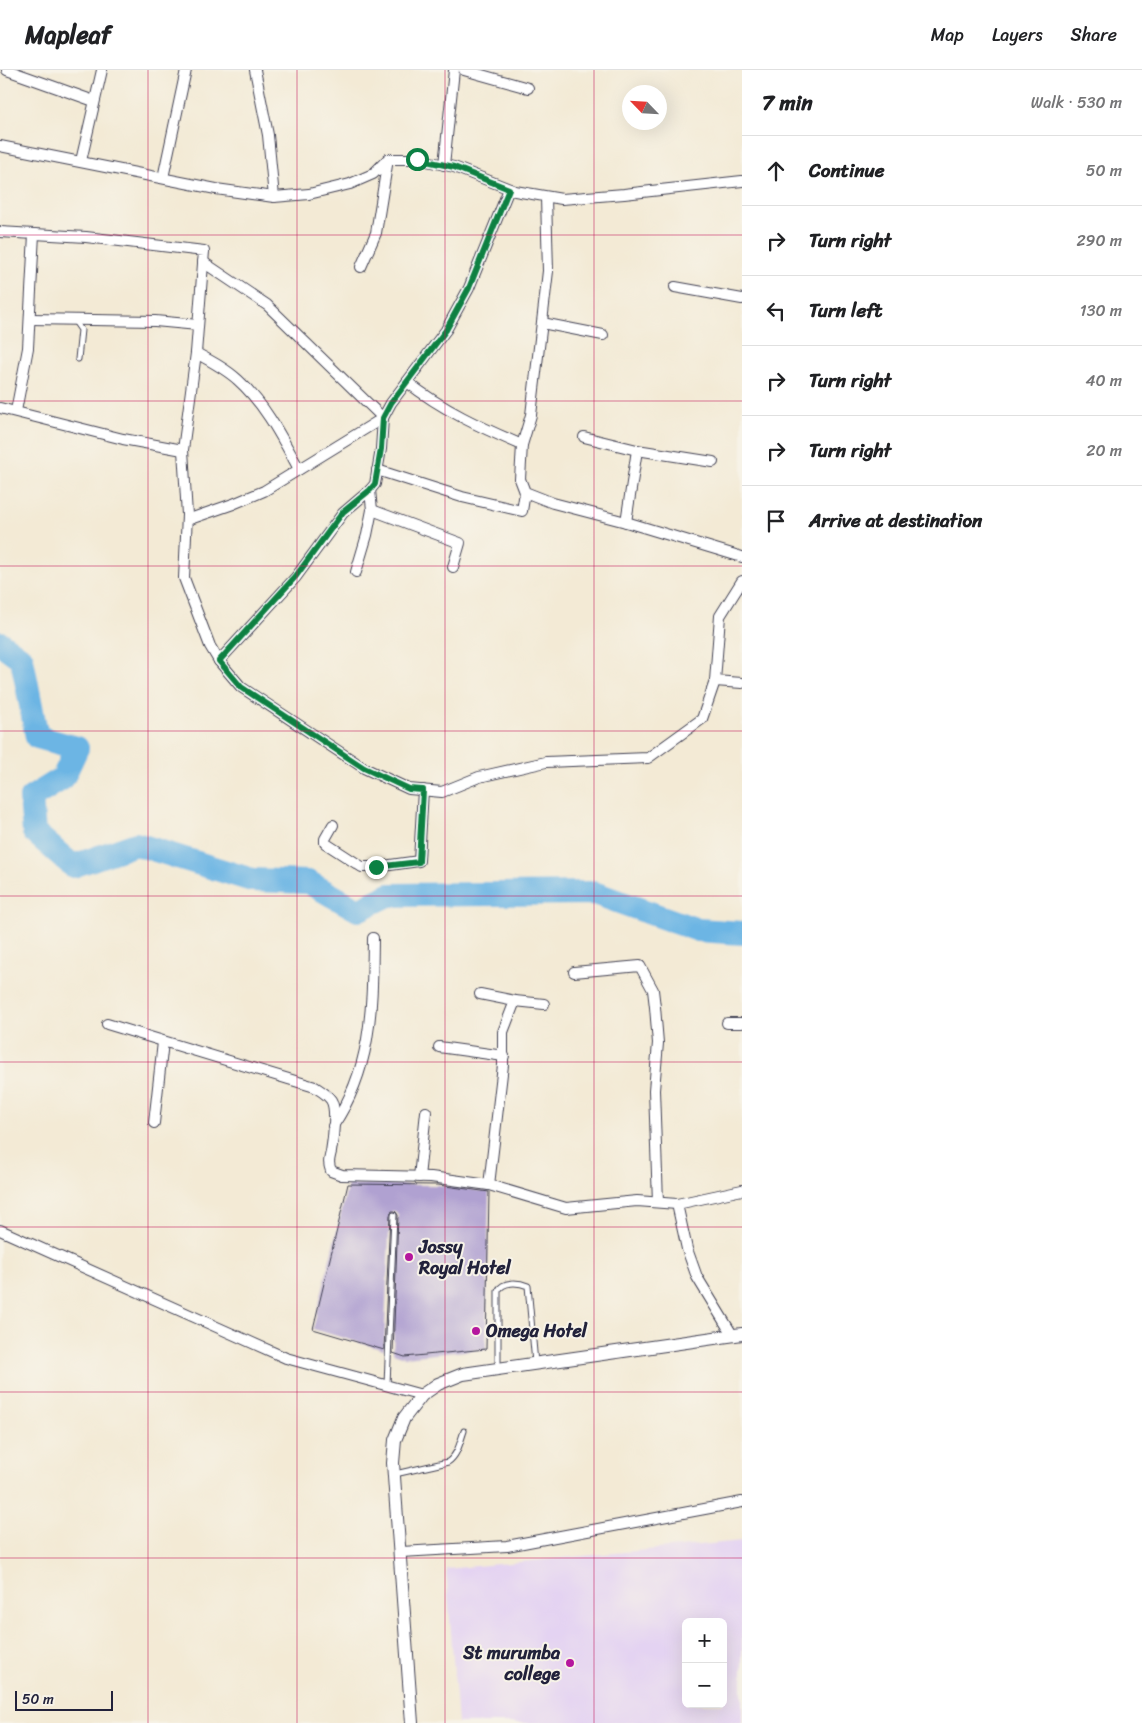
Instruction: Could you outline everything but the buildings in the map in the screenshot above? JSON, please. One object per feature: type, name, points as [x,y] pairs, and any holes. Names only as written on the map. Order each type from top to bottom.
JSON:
[{"type":"street","points":[[7,70],[94,101]]},
{"type":"street","points":[[81,161],[102,70]]},
{"type":"street","points":[[163,178],[186,70]]},
{"type":"street","points":[[255,70],[268,136],[274,197]]},
{"type":"street","points":[[444,165],[454,70]]},
{"type":"street","points":[[464,70],[528,88]]},
{"type":"street","points":[[0,146],[216,189],[274,197],[309,194],[350,184],[373,174],[388,159],[417,159],[454,167],[509,189],[562,199],[742,181]]},
{"type":"street","points":[[360,267],[376,233],[388,159]]},
{"type":"street","points":[[219,661],[296,576],[343,512],[375,484],[381,449],[383,418],[391,403],[446,330],[469,288],[509,189]]},
{"type":"street","points":[[377,470],[462,497],[522,511],[525,492],[520,480],[522,445],[531,415],[548,272],[546,197]]},
{"type":"street","points":[[0,232],[86,237],[204,251],[196,353],[184,450],[187,520],[184,578],[210,646],[219,661],[241,687],[364,768],[409,789],[442,792],[479,777],[546,762],[648,758],[702,719],[715,681],[720,616],[742,581]]},
{"type":"street","points":[[16,411],[28,348],[34,234]]},
{"type":"street","points":[[203,262],[267,305],[383,418]]},
{"type":"street","points":[[675,287],[742,299]]},
{"type":"street","points":[[30,319],[198,325]]},
{"type":"street","points":[[542,322],[603,335]]},
{"type":"street","points":[[196,353],[218,364],[232,375],[257,401],[280,434],[299,469]]},
{"type":"street","points":[[407,382],[431,400],[476,425],[522,445]]},
{"type":"street","points":[[0,408],[122,439],[184,450]]},
{"type":"street","points":[[187,520],[264,491],[383,418]]},
{"type":"street","points":[[584,437],[636,450],[713,462]]},
{"type":"street","points":[[626,522],[636,450]]},
{"type":"street","points":[[356,572],[368,535],[372,510],[370,490]]},
{"type":"street","points":[[525,492],[552,503],[626,522],[742,557]]},
{"type":"street","points":[[372,510],[460,543],[453,567]]},
{"type":"street","points":[[715,681],[742,684]]},
{"type":"street","points":[[333,825],[325,842],[362,867],[419,862],[423,790]]},
{"type":"street","points":[[333,1127],[344,1111],[363,1062],[372,1011],[373,938]]},
{"type":"street","points":[[574,972],[640,966],[653,990],[658,1043],[654,1090],[658,1202]]},
{"type":"street","points":[[480,994],[515,1001],[544,1004]]},
{"type":"street","points":[[489,1185],[504,1056],[503,1032],[515,1001]]},
{"type":"street","points":[[727,1023],[742,1023]]},
{"type":"street","points":[[107,1024],[315,1087],[332,1101],[334,1108],[333,1127],[328,1163],[331,1171],[342,1175],[431,1177],[489,1185],[566,1208],[637,1201],[677,1204],[742,1190]]},
{"type":"street","points":[[154,1123],[164,1042]]},
{"type":"street","points":[[439,1047],[504,1056]]},
{"type":"street","points":[[419,1177],[426,1112]]},
{"type":"street","points":[[412,1723],[394,1474],[395,1440],[404,1418],[422,1395],[438,1384],[463,1374],[738,1335],[697,1277],[687,1249],[677,1204]]},
{"type":"street","points":[[0,1230],[286,1358],[422,1395]]},
{"type":"street","points":[[401,1552],[507,1546],[742,1502]]},
{"type":"lane","points":[[74,320],[81,330],[78,359]]},
{"type":"lane","points":[[387,1386],[394,1215]]},
{"type":"lane","points":[[498,1369],[498,1291],[504,1284],[528,1286],[535,1364]]},
{"type":"lane","points":[[394,1474],[448,1462],[456,1453],[464,1431]]},
{"type":"shaded area","name":"St murumba college","points":[[742,1541],[742,1723],[458,1723],[446,1569]]},
{"type":"waterway","points":[[0,643],[22,659],[37,737],[77,748],[63,778],[31,798],[34,832],[73,866],[136,844],[252,880],[308,882],[358,910],[389,895],[594,893],[698,930],[742,933]]},
{"type":"place","name":"Jossy Royal Hotel","points":[[409,1257]]},
{"type":"place","name":"Omega Hotel","points":[[476,1331]]},
{"type":"place","name":"St murumba college","points":[[570,1663]]},
{"type":"route","points":[[376,867],[419,862],[423,790],[409,789],[364,768],[241,687],[219,661],[296,576],[343,512],[375,484],[381,449],[383,418],[391,403],[446,330],[469,288],[509,189],[454,167],[417,159]]}]
